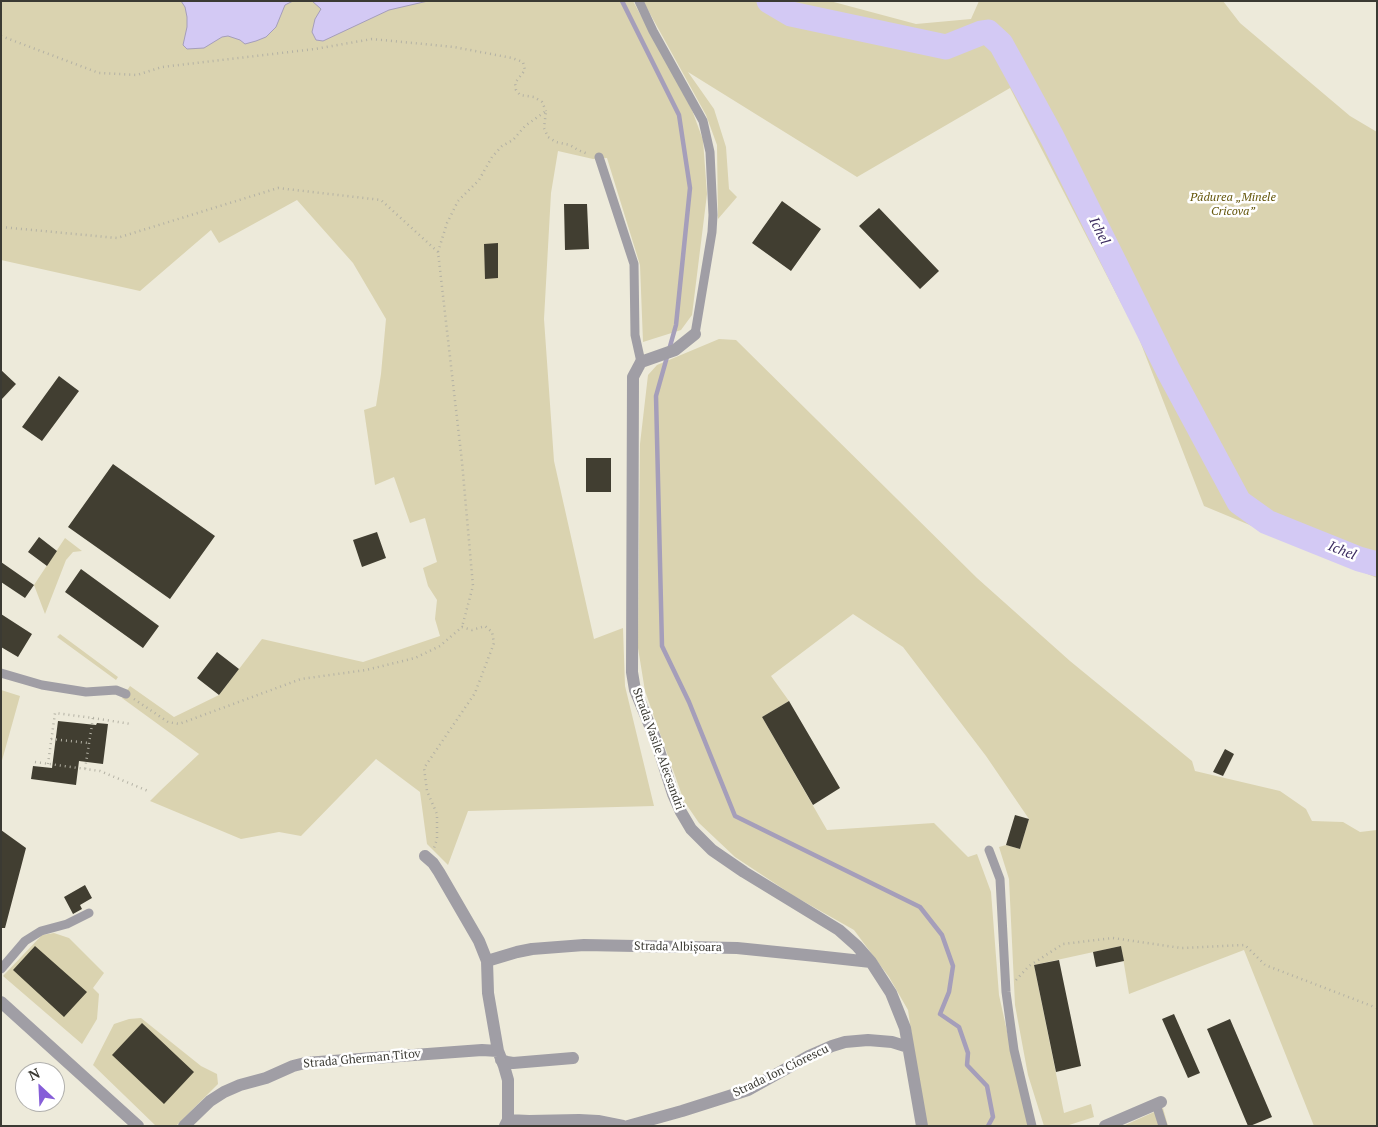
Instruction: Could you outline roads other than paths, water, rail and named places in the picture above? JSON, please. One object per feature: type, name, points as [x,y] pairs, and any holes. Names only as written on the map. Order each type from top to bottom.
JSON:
[{"type":"street","points":[[641,362],[675,350],[695,334]]},
{"type":"street","name":"Strada Vasile Alecsandri","points":[[641,362],[633,378],[632,680],[673,794],[691,829],[712,850],[744,872],[839,930],[871,962],[891,993],[905,1028],[922,1126]]},
{"type":"street","points":[[427,858],[439,872],[479,941],[487,961],[488,993],[499,1056],[508,1080],[507,1123],[579,1120],[598,1121],[623,1126]]},
{"type":"street","name":"Strada Albișoara","points":[[487,961],[532,949],[584,945],[737,948],[871,962]]},
{"type":"street","points":[[1,1002],[138,1126]]},
{"type":"street","name":"Strada Ion Ciorescu","points":[[628,1126],[748,1090],[809,1056],[845,1042],[868,1040],[892,1042],[908,1047]]},
{"type":"street","name":"Strada Gherman Titov","points":[[184,1126],[210,1101],[224,1092],[305,1063],[482,1050],[513,1063],[573,1058]]},
{"type":"street","points":[[1105,1126],[1159,1103]]},
{"type":"lane","points":[[638,1],[703,120],[710,152],[712,232],[695,334]]},
{"type":"lane","points":[[599,157],[634,264],[635,335],[641,362]]},
{"type":"lane","points":[[1,673],[42,685],[86,692],[116,690],[126,694]]},
{"type":"lane","points":[[989,850],[1000,879],[1006,992],[1014,1050],[1032,1126]]},
{"type":"lane","points":[[1,969],[25,941],[40,931],[67,924],[90,913]]},
{"type":"lane","points":[[1159,1103],[1163,1126]]},
{"type":"waterway","points":[[622,1],[679,115],[690,188],[676,325],[656,396],[662,646],[689,702],[735,816],[920,907],[942,935],[953,966],[949,992],[940,1014],[959,1027],[968,1053],[967,1065],[987,1086],[993,1117],[988,1126]]},
{"type":"waterway","name":"Ichel","points":[[769,1],[791,14],[946,47],[988,32],[1001,44],[1052,137],[1168,370],[1239,502],[1267,522],[1359,559],[1377,564]]},
{"type":"park label","name":"Pădurea „Minele Cricova”","points":[[1233,205]]}]
